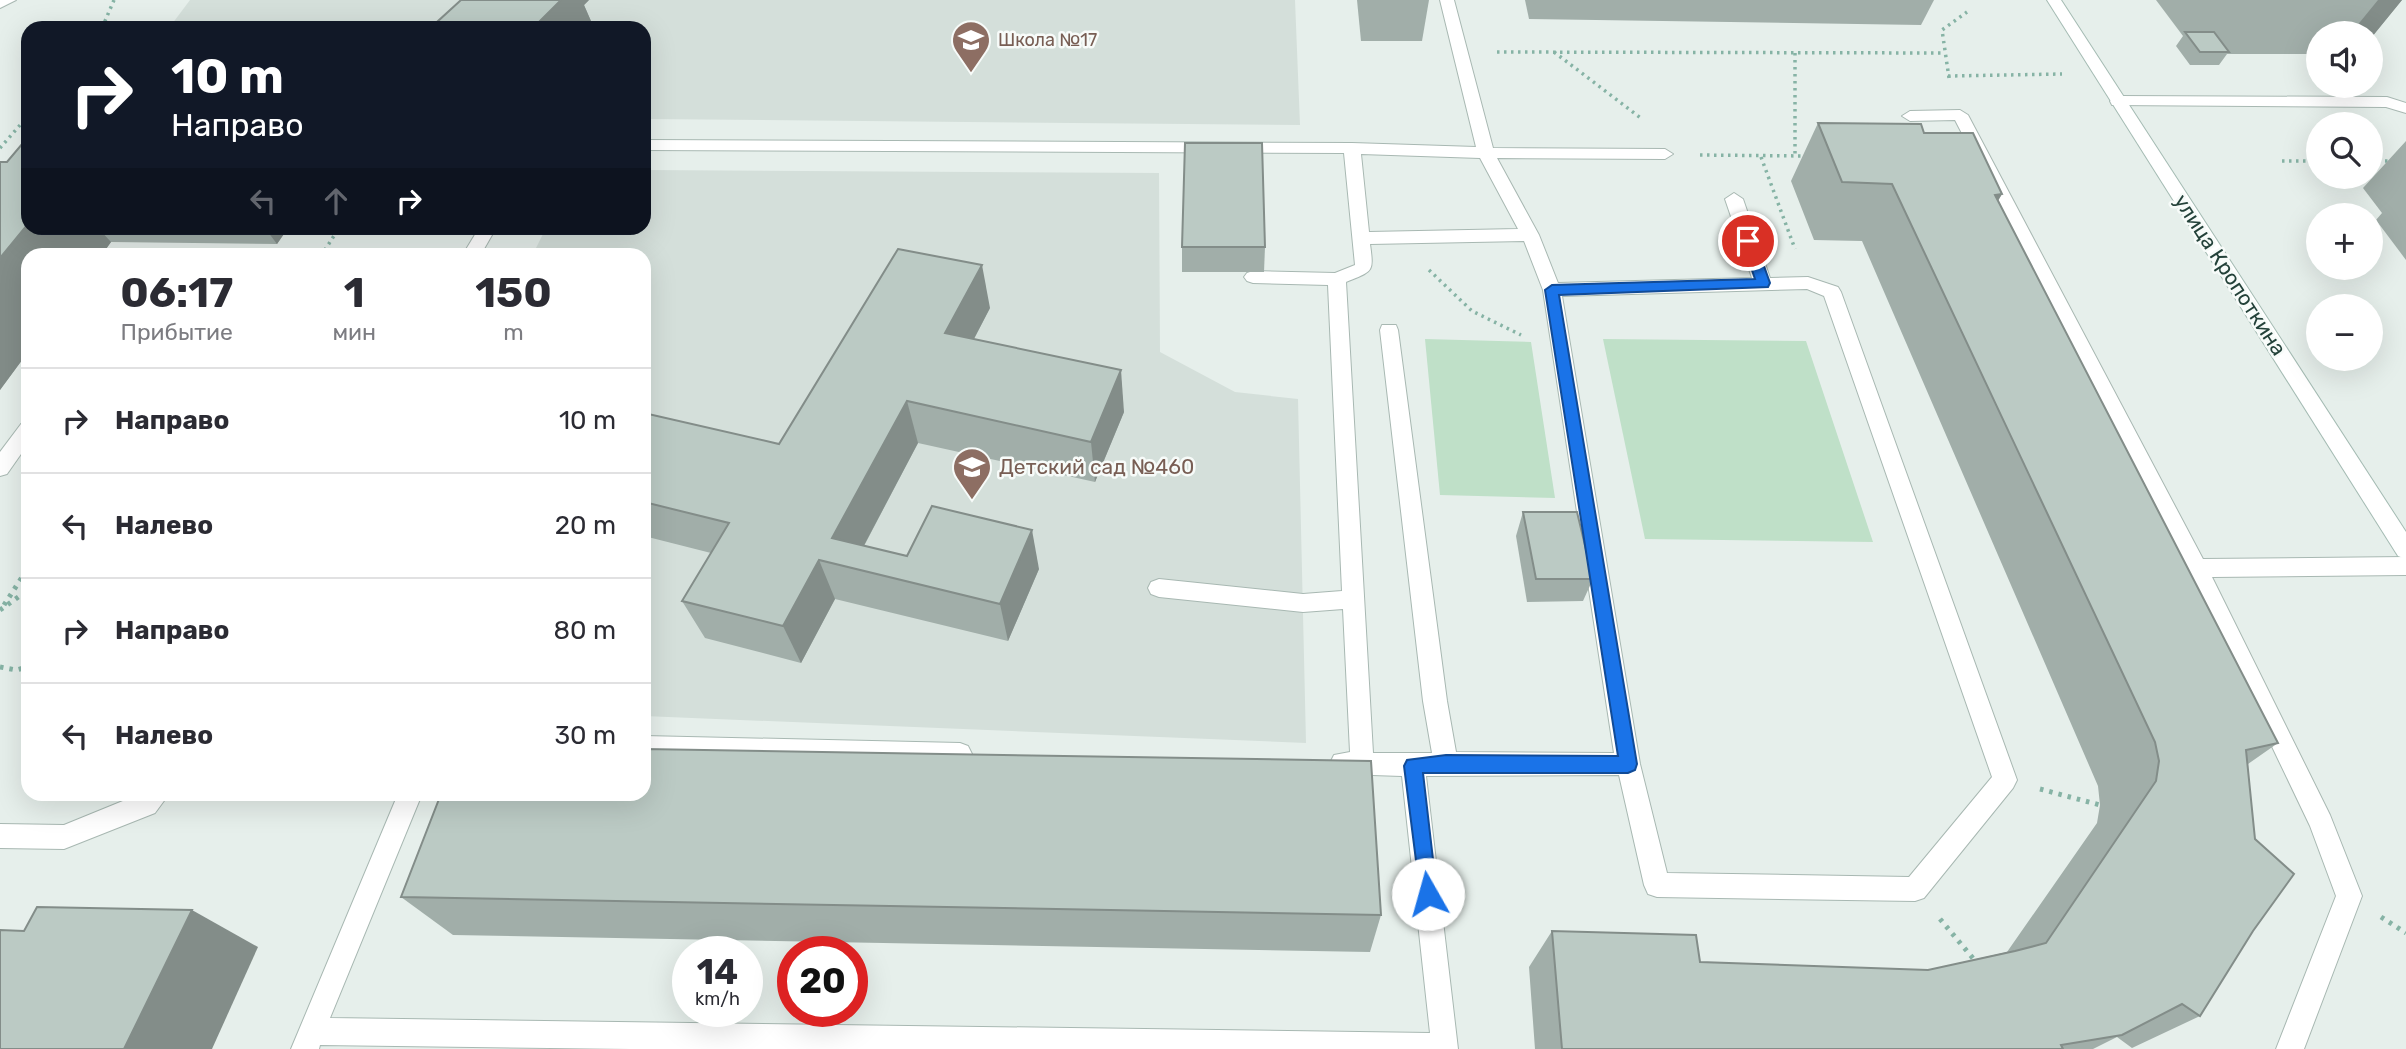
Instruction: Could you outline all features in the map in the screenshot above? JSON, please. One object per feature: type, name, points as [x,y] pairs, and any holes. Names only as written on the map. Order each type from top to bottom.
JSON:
[{"type":"main road","points":[[0,4],[9,0]]},
{"type":"main road","points":[[1447,0],[1486,153],[1496,177],[1530,235],[1552,290],[1628,764],[1657,884],[1915,889],[2005,779],[1832,292],[1808,283],[1552,290]]},
{"type":"main road","name":"улица Кропоткина","points":[[2054,0],[2406,550]]},
{"type":"main road","points":[[2119,101],[2387,103],[2406,108]]},
{"type":"main road","points":[[1910,116],[1960,116],[2197,568],[2321,822],[2349,896],[2290,1049]]},
{"type":"main road","points":[[651,145],[1352,148],[1486,153],[1665,154]]},
{"type":"main road","points":[[1253,277],[1337,279],[1364,268],[1352,148]]},
{"type":"main road","points":[[1734,199],[1763,283]]},
{"type":"main road","points":[[1360,238],[1530,235]]},
{"type":"main road","points":[[1337,279],[1362,763]]},
{"type":"main road","points":[[1389,330],[1435,701],[1446,763]]},
{"type":"main road","points":[[0,468],[21,439]]},
{"type":"main road","points":[[2197,568],[2406,566]]},
{"type":"main road","points":[[1158,589],[1303,603],[1354,599]]},
{"type":"main road","points":[[651,747],[989,755]]},
{"type":"main road","points":[[1321,762],[1413,766],[1446,763],[1628,764]]},
{"type":"main road","points":[[407,801],[308,1040],[1446,1048],[1413,766]]},
{"type":"main road","points":[[0,836],[64,837],[149,801]]},
{"type":"path","points":[[105,21],[114,0]]},
{"type":"path","points":[[1960,116],[1948,76],[1942,30],[1967,12]]},
{"type":"path","points":[[1460,51],[1944,53]]},
{"type":"path","points":[[1554,52],[1647,123]]},
{"type":"path","points":[[1795,53],[1795,156]]},
{"type":"path","points":[[1948,76],[2041,75]]},
{"type":"path","points":[[0,148],[21,124]]},
{"type":"path","points":[[1665,154],[1808,156]]},
{"type":"path","points":[[1761,157],[1808,283]]},
{"type":"path","points":[[2282,161],[2306,161]]},
{"type":"path","points":[[2383,161],[2394,161]]},
{"type":"path","points":[[1408,237],[1425,267],[1472,311],[1562,355]]},
{"type":"path","points":[[2,607],[21,578]]},
{"type":"path","points":[[2,607],[21,595]]},
{"type":"path","points":[[0,667],[21,669]]},
{"type":"path","points":[[2005,779],[2100,805]]},
{"type":"path","points":[[1915,889],[1981,968]]},
{"type":"shaded area","name":"Школа №17","points":[[190,0],[1295,0],[1300,125],[651,119],[651,21],[174,21]]},
{"type":"shaded area","name":"Детский сад №460","points":[[651,170],[1159,173],[1160,352],[1235,392],[1298,399],[1306,743],[651,716],[651,248],[536,248],[542,235],[651,235]]},
{"type":"green space","points":[[1425,339],[1531,342],[1555,498],[1440,495]]},
{"type":"green space","points":[[1603,339],[1806,341],[1873,542],[1645,539]]},
{"type":"building","points":[[461,0],[561,0],[540,21],[438,21]]},
{"type":"building","points":[[2185,32],[2214,32],[2229,52],[2200,52]]},
{"type":"building","points":[[1818,123],[1921,124],[1924,133],[1973,133],[2002,194],[1995,195],[2278,743],[2246,750],[2255,839],[2294,874],[2253,931],[2200,1016],[2182,1004],[2122,1035],[2061,1045],[2063,1049],[1562,1049],[1552,931],[1696,935],[1700,962],[1928,970],[2015,951],[2046,943],[2156,781],[2159,761],[2155,742],[1892,184],[1842,182]]},
{"type":"building","points":[[1185,143],[1262,143],[1265,247],[1182,247]]},
{"type":"building","points":[[21,145],[21,232],[0,258],[0,162],[7,162]]},
{"type":"building","points":[[898,249],[982,265],[945,333],[1121,370],[1091,442],[907,401],[832,538],[907,556],[932,506],[1032,530],[1000,604],[819,560],[783,626],[682,601],[729,523],[651,504],[651,415],[779,444]]},
{"type":"building","points":[[1523,512],[1577,512],[1593,579],[1536,579]]},
{"type":"building","points":[[651,749],[1371,761],[1381,915],[401,897],[438,801],[651,801]]},
{"type":"building","points":[[37,907],[192,910],[124,1049],[0,1049],[0,930],[24,931]]},
{"type":"place","name":"Школа №17","points":[[971,74]]},
{"type":"place","name":"Детский сад №460","points":[[972,501]]},
{"type":"route","points":[[1428,894],[1413,766],[1446,763],[1628,764],[1552,290],[1763,283],[1748,241]]}]
